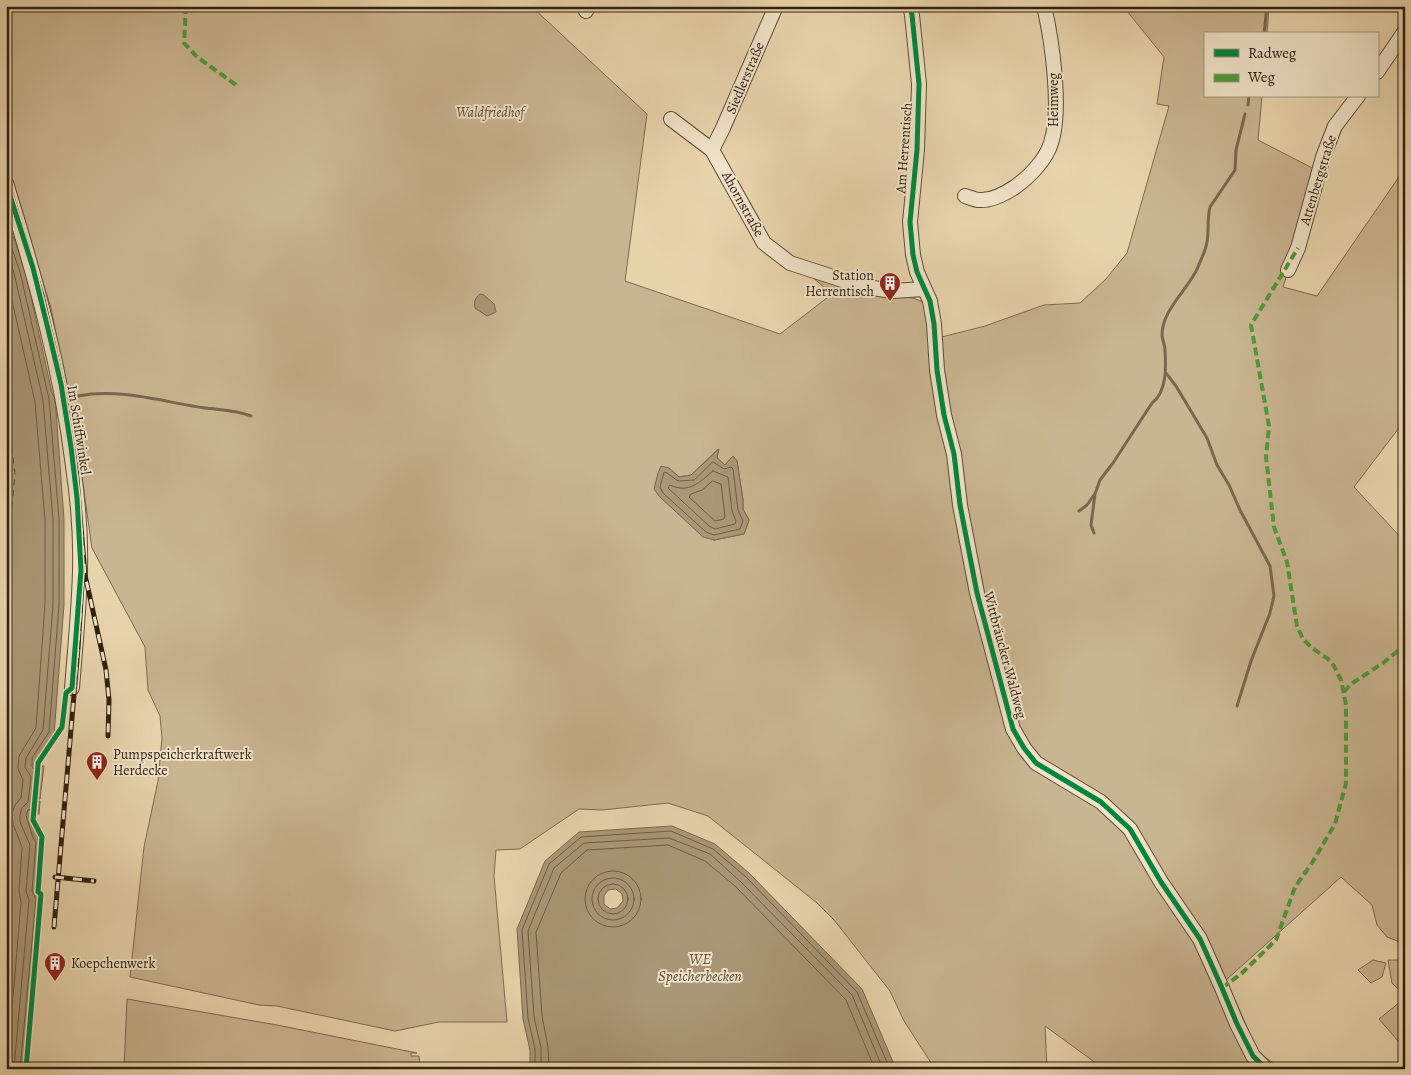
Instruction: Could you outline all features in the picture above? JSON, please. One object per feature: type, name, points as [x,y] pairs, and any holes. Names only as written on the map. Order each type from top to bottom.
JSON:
[{"type":"street","name":"Siedlerstraße","points":[[712,150],[776,6]]},
{"type":"street","name":"Am Herrentisch","points":[[910,6],[919,84],[918,150],[910,222],[913,254],[917,272],[924,289]]},
{"type":"street","name":"Heimweg","points":[[965,196],[979,200],[999,195],[1011,189],[1022,182],[1035,169],[1051,143],[1055,119],[1055,85],[1052,42],[1044,6]]},
{"type":"street","points":[[1378,71],[1405,31]]},
{"type":"street","name":"Attenbergstraße","points":[[1288,270],[1298,248],[1329,141],[1335,126],[1356,98]]},
{"type":"street","name":"Ahornstraße","points":[[671,119],[712,150],[764,243],[790,263],[861,286],[892,291],[924,289]]},
{"type":"street","name":"Im Schiffwinkel","points":[[6,183],[33,268],[48,329],[61,384],[72,456],[77,498],[80,570],[72,688]]},
{"type":"street","name":"Wittbräucker Waldweg","points":[[924,289],[930,301],[934,324],[937,370],[944,414],[954,454],[960,505],[977,593],[1013,729],[1024,748],[1036,763],[1101,802],[1130,829],[1161,882],[1200,940],[1236,1024],[1253,1056],[1266,1069]]},
{"type":"green space","name":"Waldfriedhof","points":[[6,6],[531,6],[647,114],[625,281],[780,334],[832,294],[812,277],[865,293],[913,298],[923,302],[930,340],[985,326],[1044,305],[1080,303],[1106,279],[1127,253],[1169,106],[1157,104],[1164,57],[1123,6],[1269,6],[1267,32],[1204,32],[1204,98],[1262,98],[1258,140],[1320,172],[1283,287],[1317,296],[1405,168],[1405,420],[1354,487],[1405,542],[1405,944],[1387,937],[1377,925],[1372,905],[1341,877],[1226,980],[1258,1052],[1281,1069],[1104,1069],[1045,1026],[1047,1069],[935,1069],[904,1021],[890,991],[834,920],[817,903],[708,816],[668,803],[602,810],[579,809],[520,849],[496,850],[494,876],[507,1022],[439,1022],[395,1031],[277,1006],[259,1005],[130,977],[144,847],[158,781],[162,738],[160,716],[148,690],[145,647],[92,548],[75,429],[51,308],[6,166]],"holes":[[[718,449],[717,458],[725,465],[733,456],[737,461],[743,509],[749,520],[744,534],[714,540],[703,536],[659,496],[669,468],[679,477],[691,475]]]},
{"type":"green space","points":[[1405,948],[1405,996],[1392,983],[1388,960],[1401,960]]},
{"type":"green space","points":[[1373,960],[1386,963],[1382,977],[1371,983],[1358,970]]},
{"type":"green space","points":[[1405,998],[1405,1049],[1379,1019]]},
{"type":"green space","points":[[127,999],[277,1025],[417,1053],[411,1053],[411,1056],[419,1056],[420,1065],[408,1066],[409,1068],[416,1069],[124,1069]]},
{"type":"water","points":[[6,216],[25,270],[52,393],[55,398],[64,519],[64,605],[54,735],[37,760],[36,766],[44,766],[40,799],[38,799],[40,801],[39,814],[31,814],[37,836],[41,838],[37,892],[41,894],[25,1069],[6,1069]]},
{"type":"water","points":[[480,294],[484,295],[494,304],[496,312],[487,316],[475,308],[475,300]]},
{"type":"water","points":[[719,449],[717,458],[725,465],[733,456],[737,461],[743,509],[749,520],[744,534],[714,540],[703,537],[659,496],[654,489],[661,466],[669,468],[679,477],[691,475]]},
{"type":"water","name":"WE Speicherbecken","points":[[672,826],[715,844],[749,873],[862,989],[896,1069],[530,1069],[530,1050],[523,1019],[517,929],[545,861],[579,832]],"holes":[[[616,889],[622,894],[623,901],[617,908],[610,909],[604,904],[604,896],[608,890]]]},
{"type":"waterway","points":[[1264,32],[1267,6]]},
{"type":"waterway","points":[[1248,105],[1249,98]]},
{"type":"waterway","points":[[1094,533],[1091,525],[1095,494],[1100,480],[1157,398],[1163,386],[1166,364],[1162,335],[1166,316],[1194,275],[1205,251],[1208,238],[1210,207],[1235,170],[1236,150],[1245,114]]},
{"type":"waterway","points":[[1166,373],[1176,386],[1207,438],[1217,465],[1270,566],[1274,596],[1270,613],[1251,661],[1237,706]]},
{"type":"waterway","points":[[78,396],[94,394],[126,395],[234,411],[251,416]]},
{"type":"waterway","points":[[1079,511],[1087,505],[1094,495]]},
{"type":"ferry route","points":[[6,403],[15,473],[6,574]]},
{"type":"railway","points":[[6,177],[42,295],[65,395],[76,467],[85,575],[106,670],[109,700],[108,736]]},
{"type":"railway","points":[[54,927],[82,584]]},
{"type":"railway","points":[[55,877],[94,881]]},
{"type":"marked path","points":[[186,6],[184,43],[197,57],[239,87]]},
{"type":"marked path","points":[[1222,988],[1242,973],[1276,940],[1295,887],[1335,824],[1346,783],[1346,705],[1341,680],[1328,659],[1303,639],[1297,626],[1287,562],[1274,527],[1266,457],[1269,426],[1251,325],[1298,248]]},
{"type":"marked path","points":[[1344,692],[1351,684],[1383,663],[1405,645]]},
{"type":"cycle path","points":[[910,6],[919,84],[917,150],[910,222],[913,255],[917,272],[930,301],[944,415],[954,454],[960,505],[977,593],[1013,729],[1024,748],[1036,763],[1101,802],[1130,829],[1161,882],[1200,939],[1253,1056],[1266,1069]]},
{"type":"cycle path","points":[[6,183],[33,268],[61,384],[77,498],[81,570],[72,688],[66,693],[62,727],[38,763],[33,820],[42,837],[38,892],[41,894],[26,1069]]},
{"type":"place","name":"Station Herrentisch","points":[[890,302]]},
{"type":"place","name":"Pumpspeicherkraftwerk Herdecke","points":[[97,781]]},
{"type":"place","name":"Koepchenwerk","points":[[55,982]]}]
